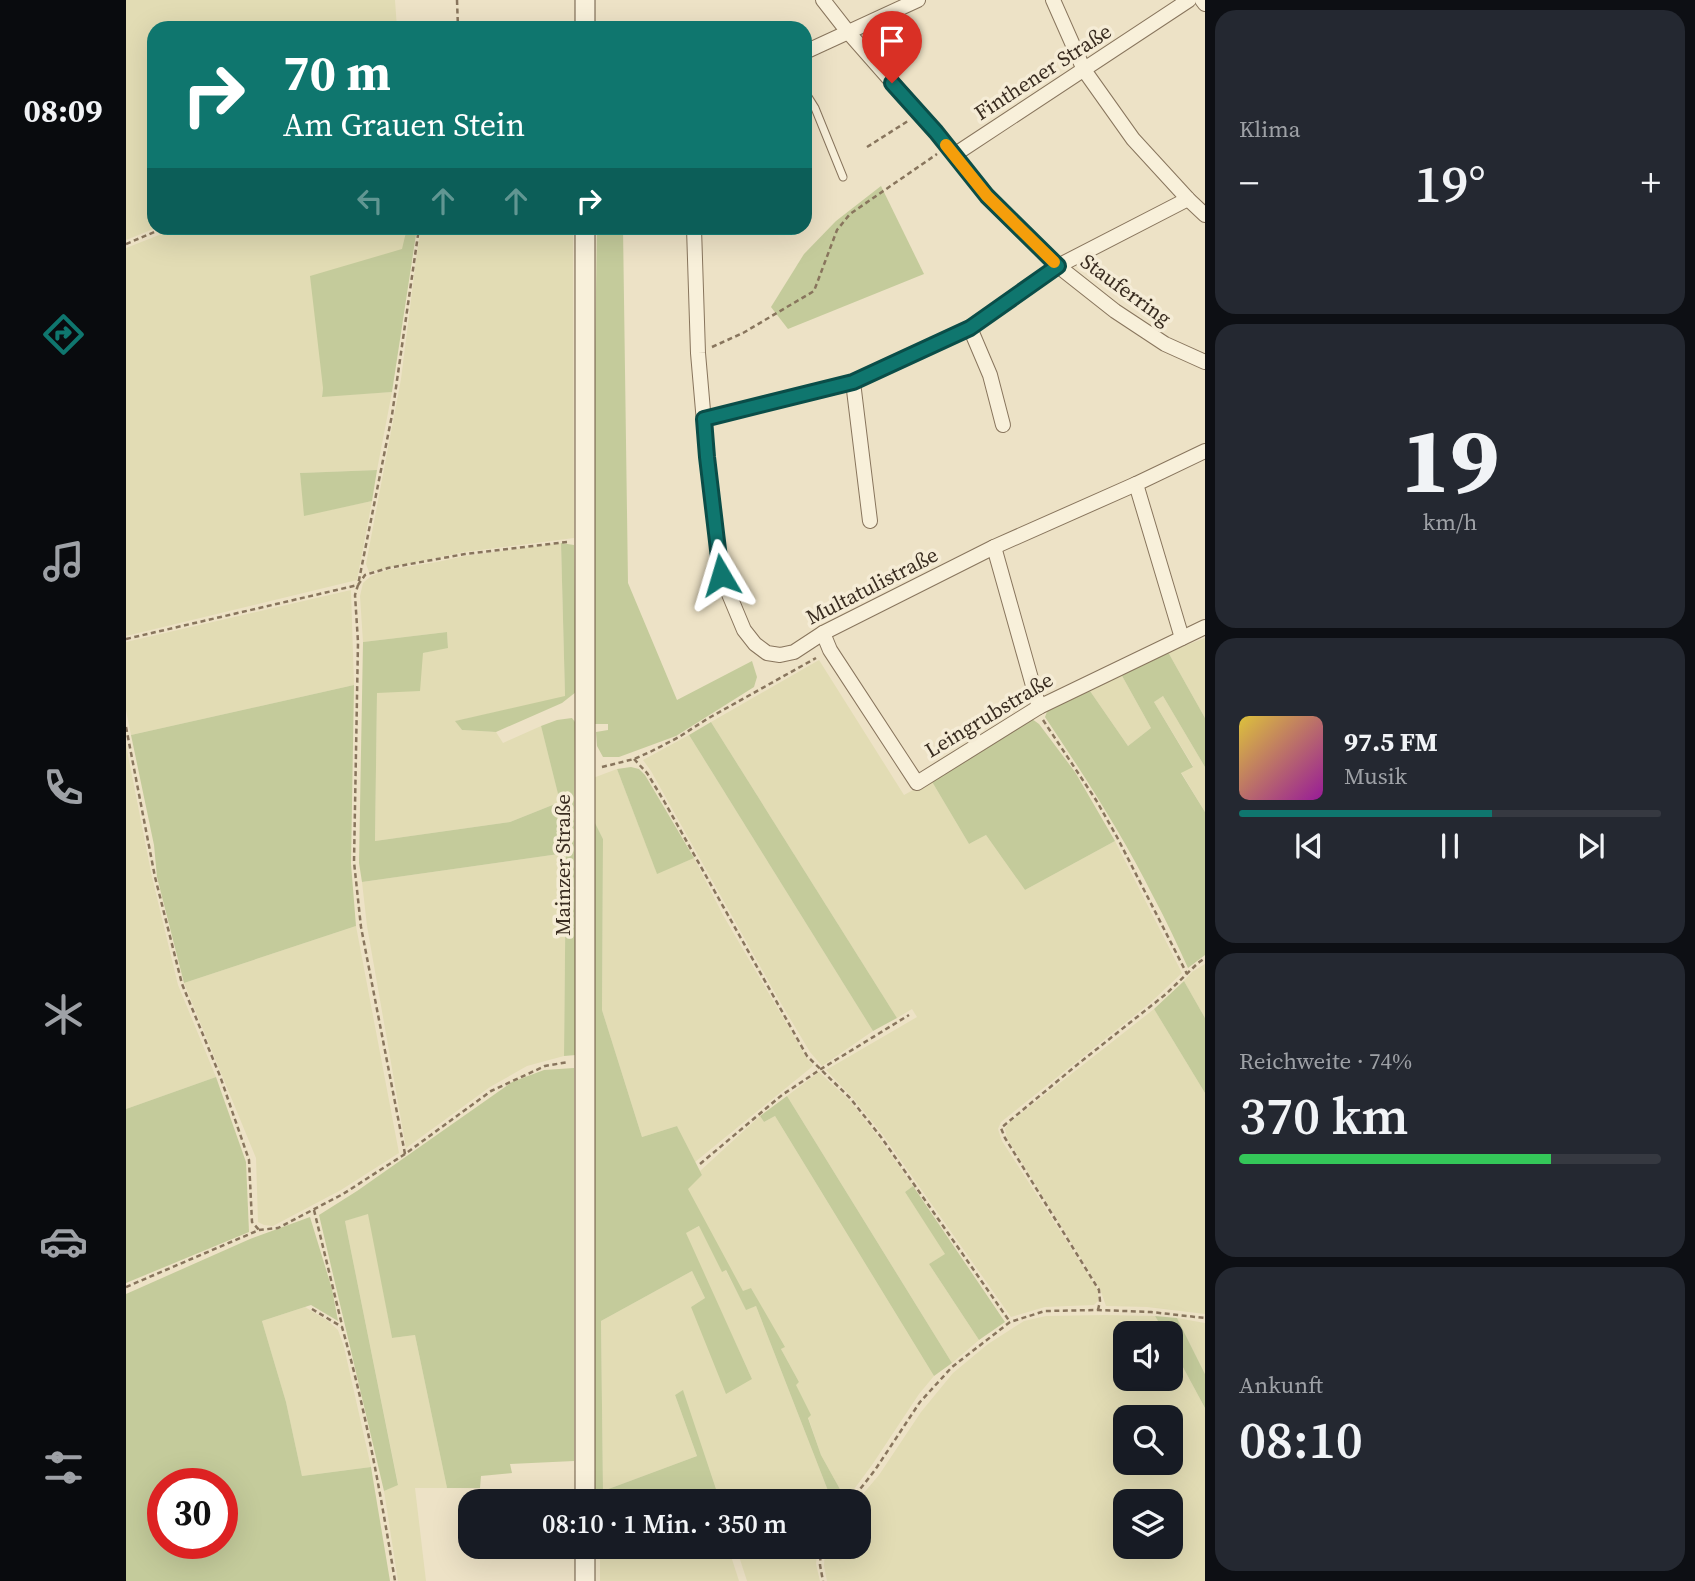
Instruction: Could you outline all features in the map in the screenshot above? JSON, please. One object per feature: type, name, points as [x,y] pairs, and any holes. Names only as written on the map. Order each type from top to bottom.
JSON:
[{"type":"main road","points":[[584,21],[585,0]]},
{"type":"main road","name":"Mainzer Straße","points":[[585,235],[586,1489]]},
{"type":"main road","points":[[585,1559],[585,1581]]},
{"type":"street","name":"Stauferring","points":[[822,0],[987,196],[1058,266],[1115,311],[1166,344],[1205,362]]},
{"type":"street","points":[[812,49],[918,0]]},
{"type":"street","points":[[1053,0],[1084,70],[1133,139],[1205,215]]},
{"type":"street","name":"Finthener Straße","points":[[954,155],[1189,0]]},
{"type":"street","points":[[694,235],[698,354],[704,419],[853,382],[970,328],[1058,266],[1188,199]]},
{"type":"street","points":[[970,328],[990,375],[1003,425]]},
{"type":"street","points":[[853,382],[870,521]]},
{"type":"street","name":"Multatulistraße","points":[[704,419],[721,575],[744,630],[755,644],[767,653],[780,655],[794,652],[823,633],[994,547],[1205,451]]},
{"type":"street","points":[[1136,484],[1182,638]]},
{"type":"street","points":[[994,547],[1039,707]]},
{"type":"street","name":"Leingrubstraße","points":[[823,633],[830,650],[917,783],[1039,707],[1205,627]]},
{"type":"lane","points":[[812,103],[843,177]]},
{"type":"path","points":[[457,0],[458,21]]},
{"type":"path","points":[[867,147],[919,113]]},
{"type":"path","points":[[698,354],[743,334],[814,291],[837,230],[850,214],[937,154],[954,155]]},
{"type":"path","points":[[126,244],[147,235]]},
{"type":"path","points":[[405,1154],[360,927],[354,862],[358,642],[355,595],[391,415],[418,235]]},
{"type":"path","points":[[126,639],[358,585],[365,575],[388,568],[464,554],[561,542],[584,542]]},
{"type":"path","points":[[585,771],[634,759],[679,737],[830,650]]},
{"type":"path","points":[[1039,707],[1042,719],[1090,790],[1117,837],[1187,974]]},
{"type":"path","points":[[126,727],[155,877],[182,984],[220,1076],[249,1160],[253,1222],[259,1230]]},
{"type":"path","points":[[634,759],[647,773],[664,800],[807,1056],[850,1098],[881,1137],[1010,1322]]},
{"type":"path","points":[[1098,1310],[1099,1290],[1001,1128],[1166,994],[1205,958]]},
{"type":"path","points":[[700,1164],[782,1095],[909,1015]]},
{"type":"path","points":[[126,1287],[259,1230],[278,1228],[343,1194],[405,1154],[491,1091],[545,1066],[586,1060]]},
{"type":"path","points":[[314,1210],[353,1366],[380,1492],[395,1581]]},
{"type":"path","points":[[312,1309],[342,1327]]},
{"type":"path","points":[[860,1489],[920,1402],[952,1367],[1010,1322],[1045,1311],[1151,1312],[1205,1318]]},
{"type":"path","points":[[820,1559],[822,1581]]},
{"type":"shaded area","points":[[126,0],[395,0],[396,21],[147,21],[147,232],[126,240]]},
{"type":"shaded area","points":[[159,235],[406,235],[403,249],[323,388],[322,396],[392,392],[377,470],[300,473],[305,515],[372,501],[357,580],[126,636],[126,248]]},
{"type":"shaded area","points":[[420,235],[573,235],[574,538],[464,552],[369,572],[366,564],[401,379]]},
{"type":"shaded area","points":[[561,543],[565,697],[456,721],[462,730],[496,732],[503,743],[541,726],[560,802],[510,822],[375,841],[377,692],[423,653],[448,647],[447,632],[363,642],[360,596],[363,583],[371,576],[387,570]]},
{"type":"shaded area","points":[[351,590],[354,685],[131,735],[126,710],[126,642]]},
{"type":"shaded area","points":[[1205,638],[1205,718],[1168,652]]},
{"type":"shaded area","points":[[819,660],[904,795],[931,780],[969,844],[986,835],[1025,890],[1115,841],[1182,973],[1150,1003],[1001,1122],[998,1129],[1002,1141],[1098,1290],[1098,1301],[1094,1305],[1045,1307],[1011,1317],[883,1135],[826,1070],[917,1017],[912,1009],[897,1018],[711,722]]},
{"type":"shaded area","points":[[1121,674],[1151,728],[1128,746],[1090,691]]},
{"type":"shaded area","points":[[1163,696],[1205,767],[1205,812],[1181,772],[1193,766],[1154,702]]},
{"type":"shaded area","points":[[689,735],[873,1031],[822,1066],[810,1052],[779,1000],[643,760]]},
{"type":"shaded area","points":[[126,745],[152,877],[178,985],[216,1077],[126,1109]]},
{"type":"shaded area","points":[[617,769],[657,873],[694,858],[723,915],[813,1066],[695,1162],[677,1126],[642,1137],[602,1010],[603,839],[593,819],[593,778]]},
{"type":"shaded area","points":[[566,853],[564,1056],[527,1066],[490,1087],[406,1148],[367,926],[362,882]]},
{"type":"shaded area","points":[[356,926],[399,1153],[341,1190],[273,1226],[264,1225],[258,1222],[256,1158],[184,983]]},
{"type":"shaded area","points":[[1205,964],[1205,1018],[1184,981]]},
{"type":"shaded area","points":[[1154,1009],[1205,1093],[1205,1314],[1147,1307],[1106,1306],[1100,1289],[1007,1138],[1005,1129],[1009,1123]]},
{"type":"shaded area","points":[[819,1072],[849,1100],[913,1186],[905,1192],[946,1254],[929,1264],[979,1340],[952,1363],[787,1096]]},
{"type":"shaded area","points":[[760,1116],[764,1122],[775,1116],[934,1376],[854,1489],[840,1489],[821,1455],[808,1417],[810,1415],[795,1385],[799,1382],[781,1349],[784,1347],[751,1288],[743,1292],[687,1189],[702,1175],[700,1171]]},
{"type":"shaded area","points":[[369,1213],[392,1338],[415,1335],[447,1488],[415,1488],[426,1581],[398,1581],[384,1491],[398,1484],[345,1221]]},
{"type":"shaded area","points":[[700,1226],[722,1271],[725,1269],[746,1309],[756,1306],[827,1489],[716,1489],[683,1391],[675,1395],[697,1456],[603,1489],[601,1321],[692,1271],[705,1298],[691,1307],[752,1379],[685,1233]]},
{"type":"shaded area","points":[[305,1307],[338,1330],[371,1467],[302,1476],[286,1402],[262,1321]]},
{"type":"shaded area","points":[[1046,1316],[1155,1316],[1158,1321],[1113,1321],[1113,1391],[1183,1391],[1183,1367],[1205,1408],[1205,1581],[827,1581],[824,1559],[871,1559],[871,1489],[867,1489],[921,1412],[953,1373],[988,1344],[1024,1321]]},
{"type":"shaded area","points":[[1177,1318],[1205,1323],[1205,1374],[1183,1330],[1183,1321]]},
{"type":"shaded area","points":[[600,1559],[732,1559],[739,1581],[600,1581]]},
{"type":"shaded area","points":[[740,1559],[817,1559],[820,1581],[747,1581]]},
{"type":"green space","points":[[881,186],[924,274],[788,329],[771,307],[804,254],[836,221]]},
{"type":"green space","points":[[405,235],[416,235],[392,392],[322,397],[310,276],[402,249]]},
{"type":"green space","points":[[597,235],[623,235],[628,583],[677,700],[752,661],[757,677],[754,687],[676,736],[619,757],[603,757],[597,746],[596,732],[608,730],[608,724],[595,724],[592,541]]},
{"type":"green space","points":[[377,470],[372,501],[304,516],[300,473]]},
{"type":"green space","points":[[561,543],[574,545],[576,692],[562,703],[496,732],[462,730],[455,721],[565,696]]},
{"type":"green space","points":[[447,632],[448,648],[423,653],[420,691],[377,693],[375,841],[510,822],[560,802],[541,726],[572,718],[575,722],[576,1055],[564,1056],[566,853],[362,882],[359,863],[363,642]]},
{"type":"green space","points":[[1168,652],[1205,718],[1205,767],[1163,696],[1154,702],[1193,767],[1181,773],[1205,812],[1205,955],[1188,968],[1129,850],[1045,717],[1048,709],[1090,691],[1128,746],[1151,728],[1121,674]]},
{"type":"green space","points":[[354,685],[351,864],[356,926],[184,983],[157,877],[154,845],[131,735]]},
{"type":"green space","points":[[1032,719],[1039,724],[1075,772],[1115,841],[1025,890],[986,835],[969,844],[931,780]]},
{"type":"green space","points":[[711,722],[897,1018],[873,1031],[689,735]]},
{"type":"green space","points":[[617,769],[639,769],[645,775],[694,858],[657,874]]},
{"type":"green space","points":[[593,819],[603,839],[602,1010],[642,1137],[677,1126],[702,1175],[688,1189],[743,1291],[751,1288],[785,1347],[781,1349],[799,1382],[796,1385],[811,1415],[808,1418],[821,1455],[840,1489],[827,1489],[756,1306],[746,1310],[726,1270],[722,1272],[699,1226],[686,1233],[752,1379],[726,1394],[691,1307],[705,1298],[692,1271],[601,1321],[603,1489],[594,1489]]},
{"type":"green space","points":[[1184,981],[1205,1018],[1205,1093],[1154,1009]]},
{"type":"green space","points":[[574,1068],[574,1461],[510,1464],[512,1473],[481,1476],[480,1488],[447,1488],[415,1335],[392,1338],[368,1214],[345,1221],[398,1485],[384,1491],[319,1215],[512,1082],[544,1070]]},
{"type":"green space","points":[[216,1077],[246,1162],[249,1232],[126,1283],[126,1109]]},
{"type":"green space","points":[[787,1096],[952,1363],[934,1376],[775,1116],[764,1122],[760,1116]]},
{"type":"green space","points":[[913,1186],[1005,1322],[979,1340],[929,1264],[945,1254],[905,1192]]},
{"type":"green space","points":[[310,1217],[332,1289],[338,1321],[311,1305],[262,1321],[286,1402],[302,1476],[371,1467],[390,1581],[126,1581],[126,1294],[250,1239]]},
{"type":"green space","points":[[1155,1316],[1177,1318],[1178,1321],[1158,1321]]},
{"type":"green space","points":[[1183,1330],[1205,1374],[1205,1408],[1183,1367]]},
{"type":"green space","points":[[683,1390],[716,1489],[608,1489],[697,1456],[675,1395]]},
{"type":"slow traffic","points":[[946,145],[987,196],[1054,262]]},
{"type":"route","points":[[721,575],[704,419],[853,382],[970,328],[1058,266],[987,196],[936,132],[892,83]]}]
